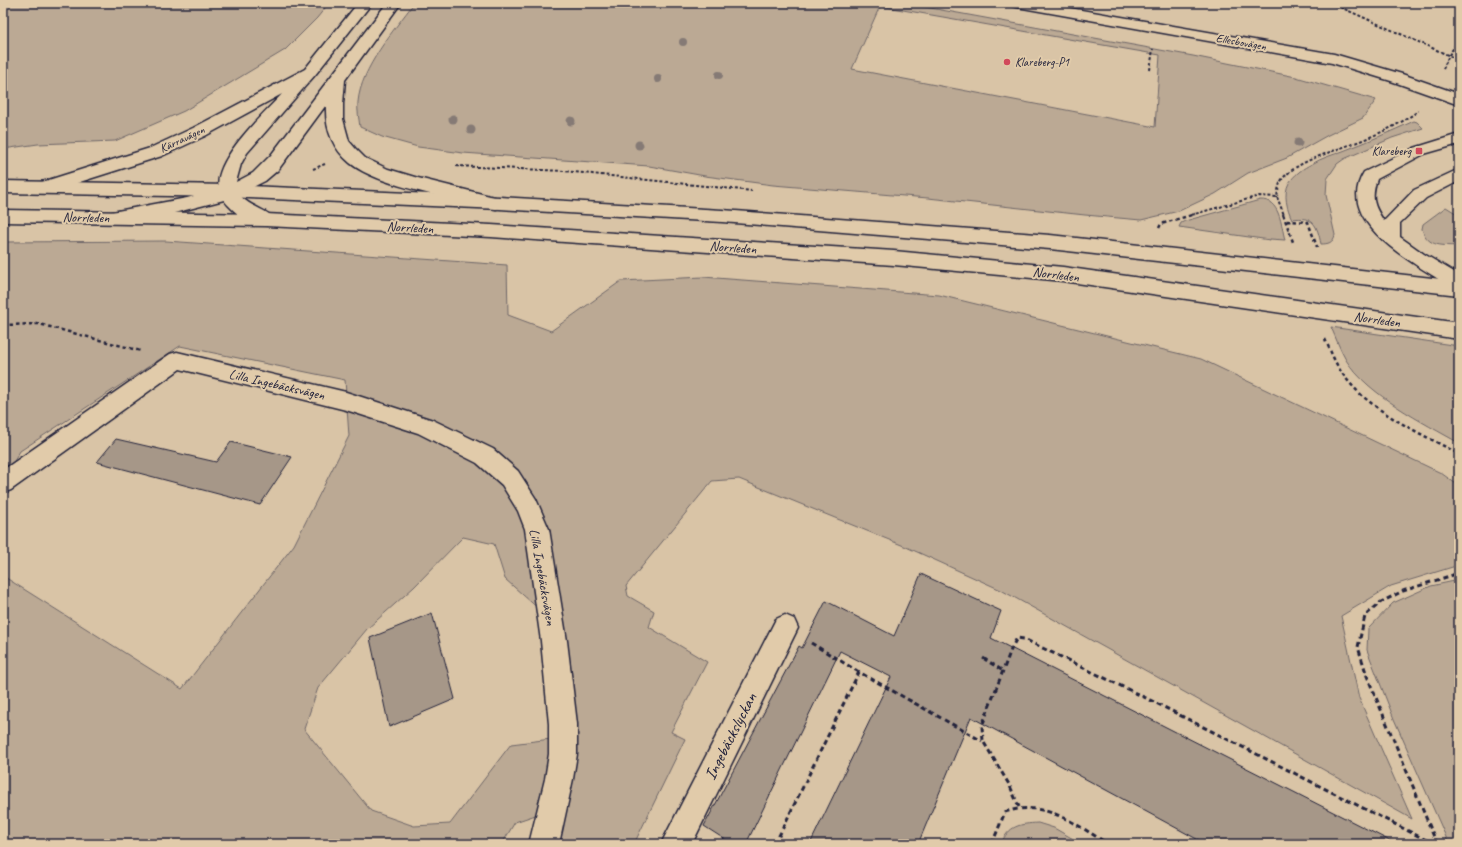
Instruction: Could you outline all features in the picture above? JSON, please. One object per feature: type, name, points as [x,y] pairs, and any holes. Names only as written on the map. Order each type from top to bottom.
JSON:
[{"type":"main road","name":"Kärravägen","points":[[227,191],[226,180],[234,159],[240,150],[310,72],[366,3]]},
{"type":"main road","points":[[105,217],[179,207],[204,200],[253,180],[268,169],[338,81],[394,3]]},
{"type":"main road","name":"Ellesbovägen","points":[[1018,3],[1334,59],[1376,70],[1435,90],[1459,100]]},
{"type":"main road","name":"Kärravägen","points":[[45,187],[156,152],[198,132],[310,72]]},
{"type":"main road","points":[[338,81],[334,101],[335,126],[340,140],[349,153],[366,166],[398,178],[500,204]]},
{"type":"main road","name":"Norrleden","points":[[3,187],[227,191],[722,216],[1050,242],[1459,288]]},
{"type":"main road","points":[[227,191],[234,202],[245,210],[266,220]]},
{"type":"main road","name":"Norrleden","points":[[3,216],[266,220],[491,231],[901,258],[1063,274],[1459,331]]},
{"type":"main road","points":[[3,483],[177,360]]},
{"type":"main road","name":"Lilla Ingebäcksvägen","points":[[177,360],[346,401],[425,426],[484,456],[510,478],[528,506],[536,529],[554,641],[563,724],[563,754],[559,779],[544,844]]},
{"type":"main road","name":"Ingebäckslyckan","points":[[676,844],[785,628]]},
{"type":"lane","points":[[1459,139],[1418,151],[1370,176],[1364,199],[1374,221],[1392,239],[1459,283]]},
{"type":"lane","points":[[1392,239],[1392,221],[1420,194],[1459,174]]},
{"type":"path","points":[[1331,3],[1459,60]]},
{"type":"path","points":[[1293,242],[1287,221],[1277,197],[1279,186],[1283,177],[1298,166],[1396,126],[1411,117],[1425,104],[1435,90],[1449,55],[1459,39]]},
{"type":"path","points":[[268,169],[308,170],[349,153]]},
{"type":"path","points":[[455,166],[564,171],[758,192]]},
{"type":"path","points":[[1159,228],[1161,224],[1259,196],[1277,197]]},
{"type":"path","points":[[1287,221],[1308,222],[1319,251]]},
{"type":"path","points":[[3,325],[38,324],[177,360]]},
{"type":"path","points":[[1322,333],[1348,381],[1389,414],[1459,454]]},
{"type":"path","points":[[1436,844],[1367,676],[1358,647],[1365,616],[1381,602],[1403,591],[1459,573]]},
{"type":"path","points":[[785,628],[859,672],[983,741]]},
{"type":"path","points":[[1019,807],[1010,786],[983,741],[982,726],[1017,638],[1024,639],[1150,700],[1436,844]]},
{"type":"path","points":[[983,658],[1003,671]]},
{"type":"path","points":[[775,844],[859,672]]},
{"type":"path","points":[[992,844],[1005,812],[1027,806],[1055,814],[1108,844]]},
{"type":"shaded area","points":[[3,3],[329,3],[317,18],[285,50],[184,111],[115,141],[38,144],[3,149]]},
{"type":"shaded area","points":[[414,3],[903,3],[1193,56],[1296,77],[1376,100],[1363,118],[1328,135],[1287,158],[1248,173],[1215,194],[1179,211],[1141,220],[928,198],[773,185],[705,176],[649,166],[463,153],[418,147],[382,137],[360,127],[358,105],[360,89],[365,76],[388,37]],"holes":[[[880,6],[1160,55],[1155,127],[852,69]]]},
{"type":"shaded area","points":[[1414,121],[1423,128],[1392,138],[1344,159],[1337,164],[1327,179],[1326,195],[1335,235],[1332,241],[1321,244],[1318,232],[1313,223],[1305,219],[1292,219],[1287,206],[1286,192],[1289,183],[1299,172],[1319,160]]},
{"type":"shaded area","points":[[1260,200],[1267,201],[1276,208],[1281,220],[1285,240],[1270,240],[1179,227],[1181,223],[1185,221]]},
{"type":"shaded area","points":[[1446,207],[1459,215],[1459,246],[1442,245],[1432,242],[1428,240],[1422,229],[1423,224]]},
{"type":"shaded area","points":[[166,241],[507,265],[508,315],[551,331],[621,281],[703,277],[939,295],[1201,359],[1441,473],[1459,486],[1459,565],[1391,586],[1341,616],[1359,698],[1412,819],[1001,590],[904,546],[739,479],[712,481],[626,586],[628,596],[654,611],[649,627],[707,662],[671,732],[685,739],[634,844],[558,844],[568,804],[515,822],[502,844],[3,844],[3,576],[182,689],[294,545],[349,436],[345,380],[180,346],[20,451],[3,480],[3,242]],"holes":[[[463,537],[494,544],[505,579],[549,618],[567,737],[511,744],[450,824],[414,826],[371,811],[304,729],[318,688],[367,629],[414,587]]]},
{"type":"shaded area","points":[[1331,327],[1459,346],[1459,443],[1398,407],[1368,385],[1346,360]]},
{"type":"shaded area","points":[[1459,580],[1459,844],[1449,844],[1394,719],[1367,650],[1368,629],[1393,603],[1431,586]]},
{"type":"shaded area","points":[[1038,823],[1054,828],[1082,844],[1001,844],[1011,829],[1020,825]]},
{"type":"building","points":[[116,439],[216,462],[231,442],[292,457],[260,505],[97,462]]},
{"type":"building","points":[[921,574],[1001,611],[991,638],[1396,844],[1206,844],[971,717],[918,844],[810,844],[891,677],[840,651],[746,844],[732,844],[704,826],[799,646],[802,648],[826,601],[894,636]]},
{"type":"building","points":[[432,613],[455,699],[389,727],[370,638]]},
{"type":"place","name":"Klareberg-P1","points":[[1007,62]]},
{"type":"place","name":"Klareberg","points":[[1419,151]]}]
